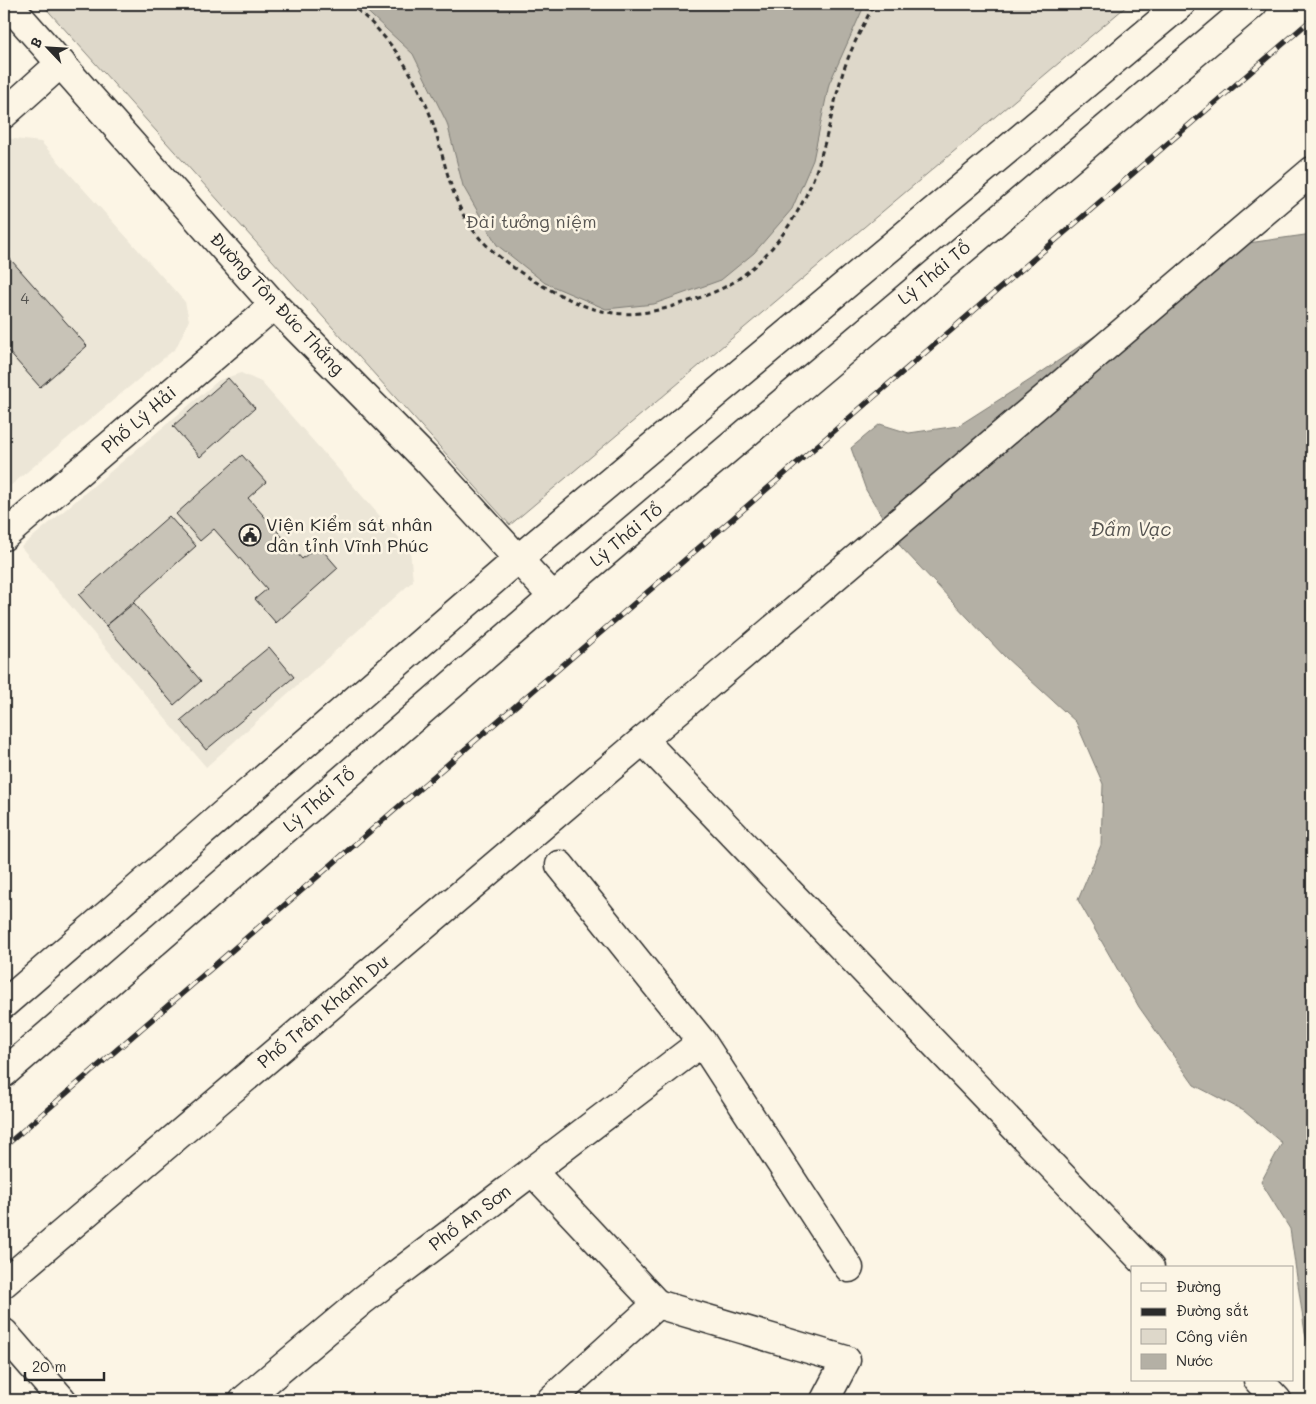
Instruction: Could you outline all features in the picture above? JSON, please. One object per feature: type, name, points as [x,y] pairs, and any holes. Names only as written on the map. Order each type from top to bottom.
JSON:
[{"type":"street","name":"Đường Tôn Đức Thắng","points":[[8,4],[274,305],[430,463],[553,597]]},
{"type":"street","points":[[4,1004],[518,558],[1181,4]]},
{"type":"street","name":"Lý Thái Tổ","points":[[4,1073],[553,597],[1253,4]]},
{"type":"street","points":[[4,114],[62,63]]},
{"type":"street","name":"Phố Trần Khánh Dư","points":[[4,1283],[1312,171]]},
{"type":"street","name":"Phố Lý Hải","points":[[4,536],[274,305]]},
{"type":"street","points":[[643,740],[1148,1266]]},
{"type":"street","points":[[560,866],[702,1042],[849,1268]]},
{"type":"street","name":"Phố An Sơn","points":[[244,1400],[363,1300],[702,1042]]},
{"type":"street","points":[[532,1171],[657,1304],[846,1360],[825,1400]]},
{"type":"street","points":[[551,1400],[657,1304]]},
{"type":"street","points":[[4,1333],[62,1400]]},
{"type":"street","points":[[1260,1382],[1277,1400]]},
{"type":"path","points":[[350,4],[389,42],[420,92],[436,130],[445,168],[458,202],[464,216],[474,231],[528,278],[575,302],[614,314],[657,312],[706,296],[733,282],[766,254],[795,217],[811,185],[822,154],[844,69],[874,4]]},
{"type":"shaded area","points":[[6,138],[41,142],[185,302],[189,320],[176,348],[4,491],[4,141]]},
{"type":"shaded area","points":[[241,373],[261,382],[410,550],[413,581],[206,767],[21,547],[219,380]]},
{"type":"green space","name":"Đài tưởng niệm","points":[[42,4],[1129,4],[510,525]]},
{"type":"water","points":[[359,4],[865,4],[829,84],[813,160],[792,209],[754,253],[721,280],[654,304],[606,309],[545,283],[497,245],[463,186],[447,123],[413,54]]},
{"type":"water","name":"Đầm Vạc","points":[[1312,234],[1312,1356],[1305,1333],[1290,1229],[1261,1182],[1282,1143],[1244,1111],[1194,1085],[1139,1007],[1078,900],[1101,845],[1103,784],[1076,722],[1005,657],[901,547],[866,490],[851,448],[880,424],[909,433],[958,426],[1030,380],[1227,246]]},
{"type":"building","points":[[4,252],[87,346],[40,387],[7,350],[4,354]]},
{"type":"building","points":[[228,378],[255,408],[200,457],[173,426]]},
{"type":"building","name":"Viện Kiểm sát nhân dân tỉnh Vĩnh Phúc","points":[[242,455],[266,482],[248,498],[302,559],[318,545],[338,568],[276,623],[255,599],[267,589],[214,529],[200,541],[176,514]]},
{"type":"building","points":[[169,516],[196,546],[106,626],[79,595]]},
{"type":"building","points":[[134,603],[201,681],[174,705],[106,626]]},
{"type":"building","points":[[269,647],[294,677],[206,750],[181,720]]},
{"type":"railway","points":[[4,1147],[1312,19]]},
{"type":"place","name":"Viện Kiểm sát nhân dân tỉnh Vĩnh Phúc","points":[[250,535]]}]
